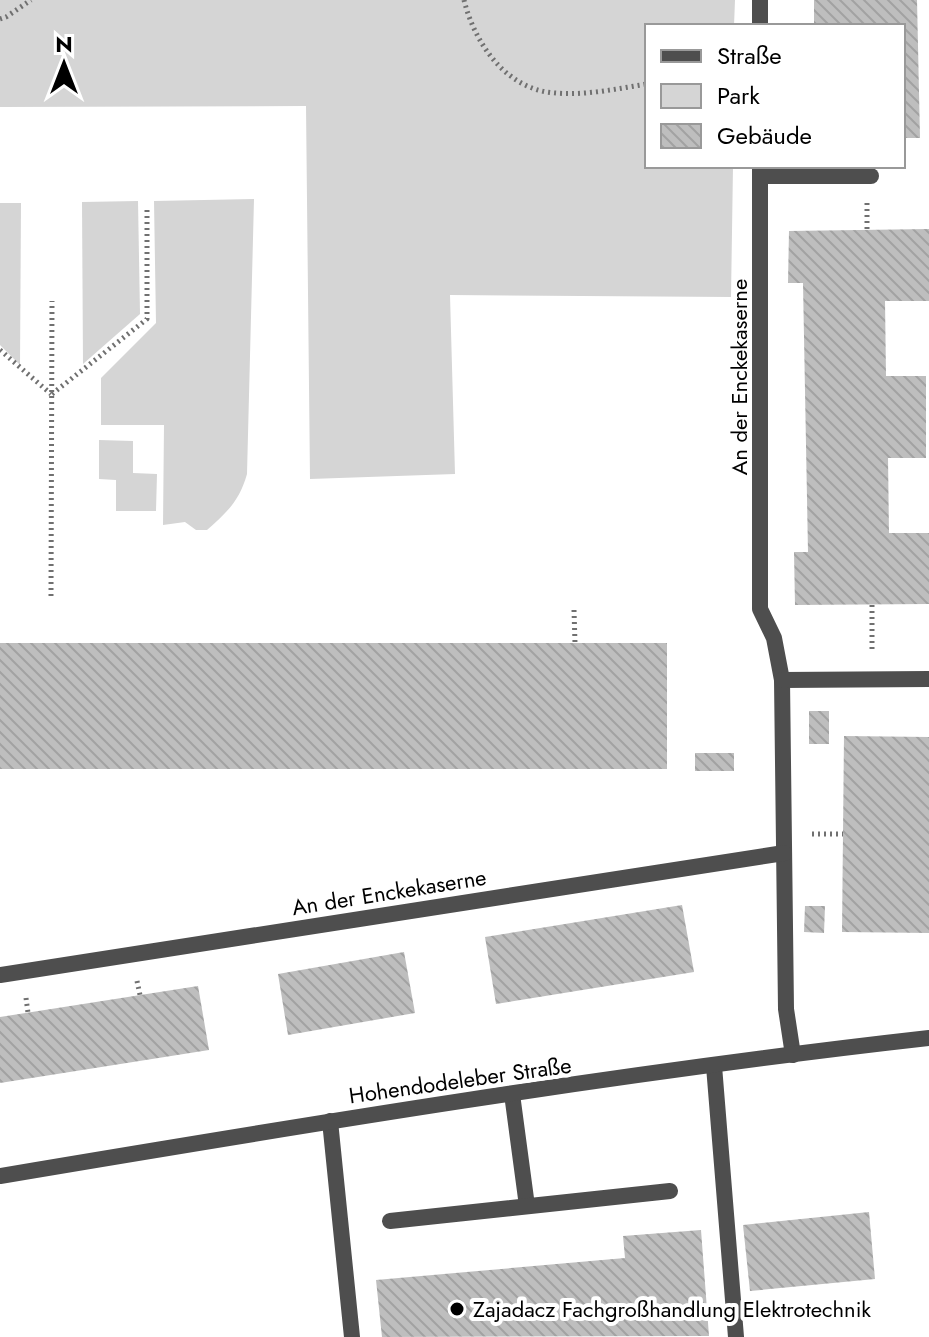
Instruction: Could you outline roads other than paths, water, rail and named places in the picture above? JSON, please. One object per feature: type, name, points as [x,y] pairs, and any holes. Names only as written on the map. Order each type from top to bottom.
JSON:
[{"type":"street","points":[[760,0],[760,24]]},
{"type":"street","points":[[760,171],[871,176]]},
{"type":"street","name":"An der Enckekaserne","points":[[760,171],[760,609],[774,638],[782,680],[786,1009],[793,1055]]},
{"type":"street","points":[[782,680],[929,679]]},
{"type":"street","name":"An der Enckekaserne","points":[[0,975],[784,853]]},
{"type":"street","name":"Hohendodeleber Straße","points":[[0,1176],[330,1121],[929,1038]]},
{"type":"street","points":[[714,1066],[736,1337]]},
{"type":"street","points":[[512,1094],[527,1206]]},
{"type":"street","points":[[330,1121],[352,1337]]},
{"type":"street","points":[[390,1221],[670,1191]]},
{"type":"place","name":"Zajadacz Fachgroßhandlung Elektrotechnik","points":[[457,1309]]}]
